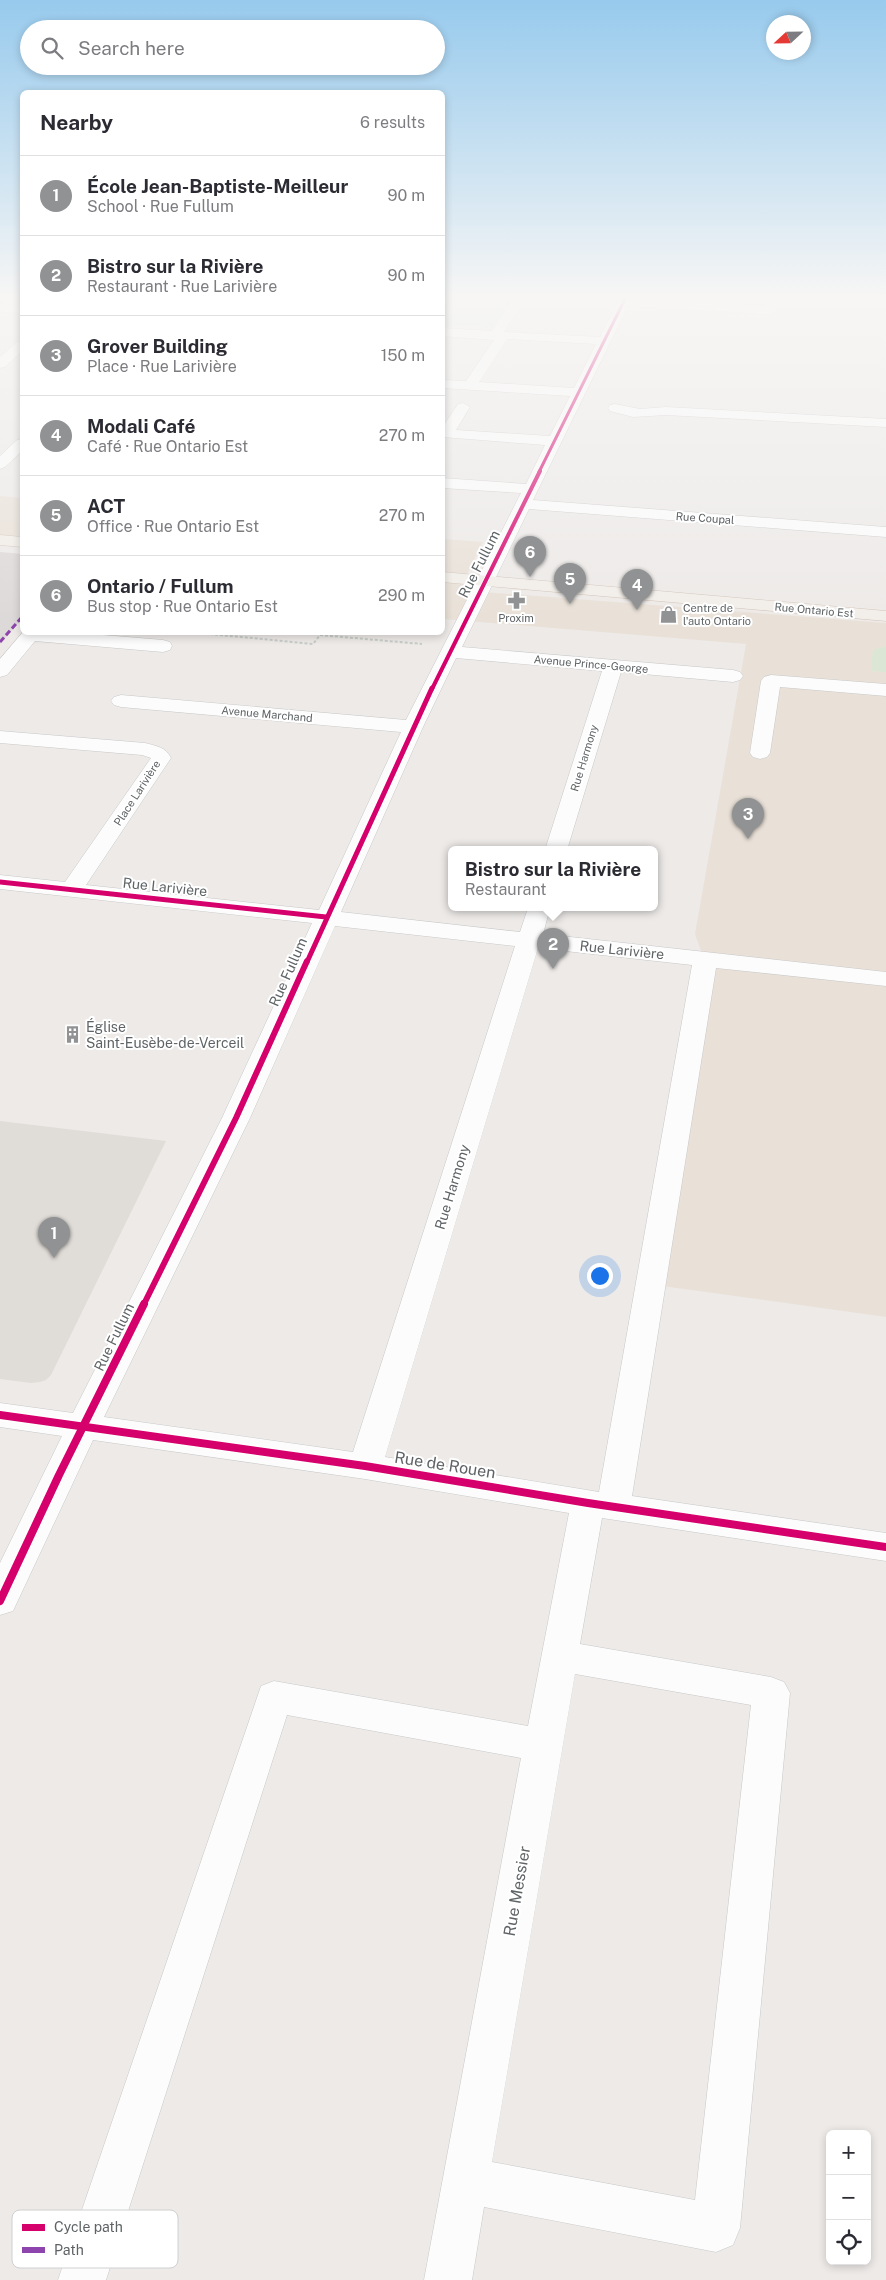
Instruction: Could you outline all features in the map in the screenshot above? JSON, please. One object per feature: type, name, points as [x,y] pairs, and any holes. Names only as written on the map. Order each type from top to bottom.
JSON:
[{"type":"main road","points":[[0,540],[20,542]]},
{"type":"main road","name":"Rue Ontario Est","points":[[445,577],[886,616]]},
{"type":"street","name":"Rue Fullum","points":[[0,1602],[59,1475],[236,1118],[413,727],[571,405]]},
{"type":"street","points":[[445,433],[463,407]]},
{"type":"street","points":[[610,407],[622,411],[656,413],[666,411],[886,424]]},
{"type":"street","points":[[445,433],[553,441]]},
{"type":"street","points":[[0,464],[20,444]]},
{"type":"street","points":[[445,483],[531,489]]},
{"type":"street","name":"Rue Coupal","points":[[524,504],[886,532]]},
{"type":"street","points":[[0,670],[31,635]]},
{"type":"street","points":[[43,635],[163,646]]},
{"type":"street","name":"Avenue Prince-George","points":[[449,652],[733,676]]},
{"type":"street","name":"Rue Harmony","points":[[557,846],[613,666]]},
{"type":"street","points":[[760,753],[771,681],[886,690]]},
{"type":"street","name":"Avenue Marchand","points":[[121,701],[413,727]]},
{"type":"street","name":"Place Larivière","points":[[0,736],[145,749],[159,754],[161,758],[72,889]]},
{"type":"street","name":"Rue Larivière","points":[[0,882],[886,979]]},
{"type":"street","name":"Rue Harmony","points":[[365,1466],[538,911]]},
{"type":"street","name":"Rue Messier","points":[[448,2280],[560,1656],[601,1505],[705,959]]},
{"type":"street","name":"Rue de Rouen","points":[[0,1415],[365,1466],[601,1505],[886,1547]]},
{"type":"street","points":[[466,2180],[716,2228],[771,1693],[560,1656]]},
{"type":"street","points":[[105,2210],[274,1697],[543,1745]]},
{"type":"street","points":[[82,2280],[86,2268]]},
{"type":"path","points":[[221,635],[313,644],[320,635],[424,644]]},
{"type":"shaded area","points":[[0,496],[20,498],[20,538],[0,537]]},
{"type":"shaded area","points":[[445,539],[483,542],[459,590],[886,623],[886,1317],[662,1286],[710,976],[695,934],[746,644],[445,619]]},
{"type":"shaded area","points":[[0,552],[20,554],[20,621],[0,644]]},
{"type":"shaded area","points":[[0,1121],[166,1141],[51,1375],[46,1380],[40,1382],[31,1383],[0,1379]]},
{"type":"green space","points":[[886,646],[886,672],[871,671],[873,650]]},
{"type":"marked path","points":[[0,642],[20,619]]},
{"type":"cycle path","points":[[0,1601],[59,1475],[236,1118],[413,727],[572,405]]},
{"type":"cycle path","points":[[0,882],[326,917]]},
{"type":"cycle path","points":[[0,1415],[365,1466],[588,1503],[886,1547]]},
{"type":"place","name":"Ontario / Fullum","points":[[530,577]]},
{"type":"place","name":"Proxim","points":[[516,600]]},
{"type":"place","name":"ACT","points":[[570,604]]},
{"type":"place","name":"Modali Café","points":[[637,610]]},
{"type":"place","name":"Centre de l'auto Ontario","points":[[669,614]]},
{"type":"place","name":"Grover Building","points":[[748,839]]},
{"type":"place","name":"Bistro sur la Rivière","points":[[553,969]]},
{"type":"place","name":"Église Saint-Eusèbe-de-Verceil","points":[[72,1035]]},
{"type":"place","name":"École Jean-Baptiste-Meilleur","points":[[54,1258]]}]
